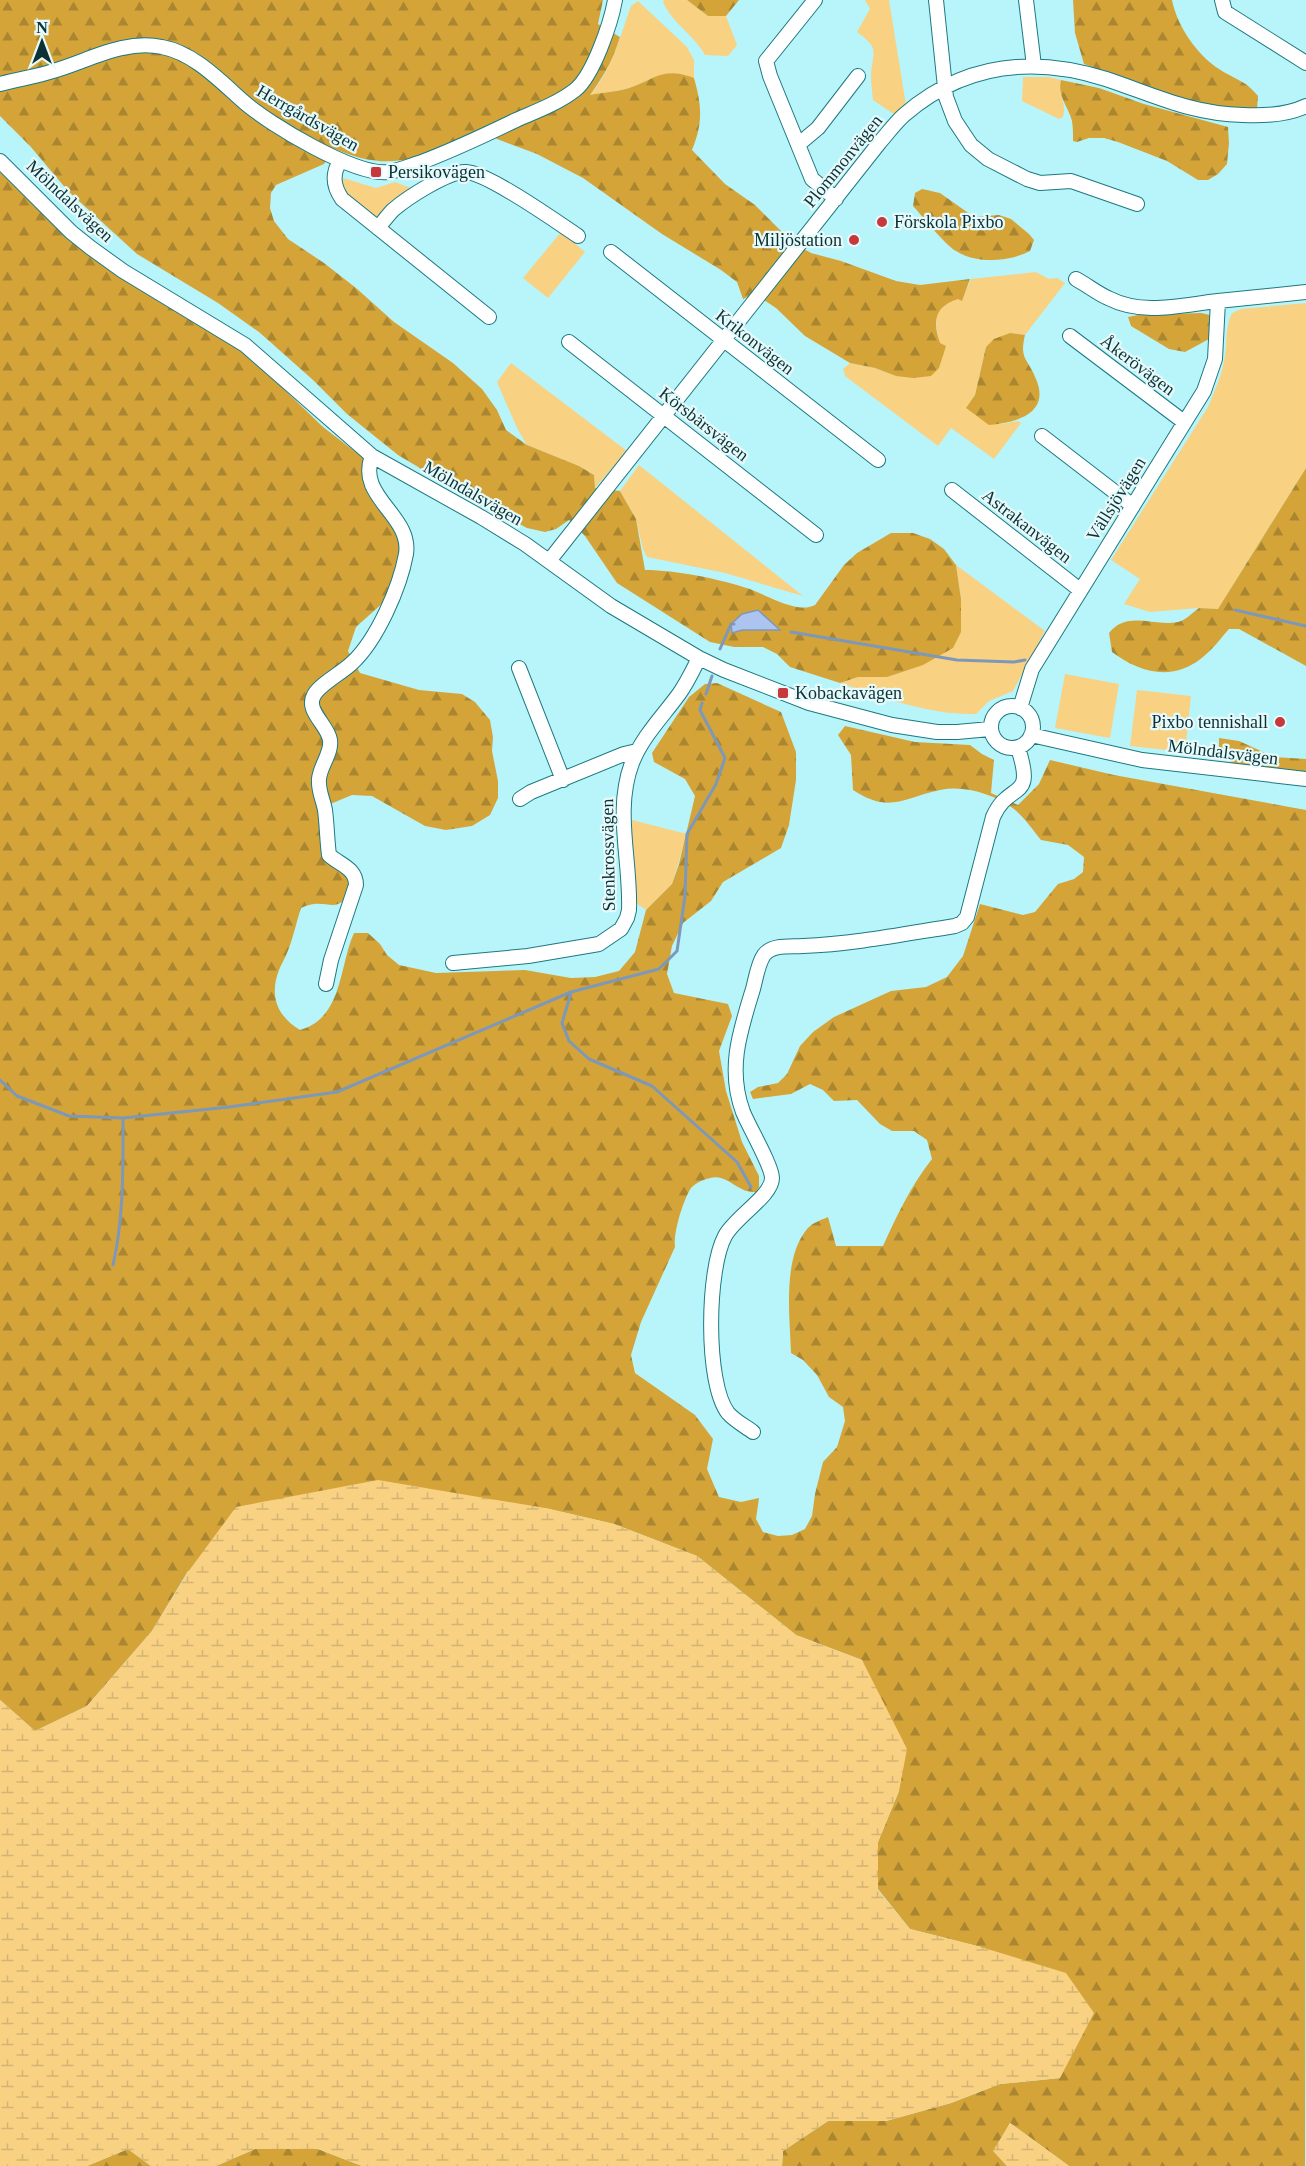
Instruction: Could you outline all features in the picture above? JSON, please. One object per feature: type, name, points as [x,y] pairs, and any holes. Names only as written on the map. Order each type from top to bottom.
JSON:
[{"type":"street","name":"Herrgårdsvägen","points":[[0,84],[52,72],[113,50],[143,45],[162,47],[179,52],[196,62],[252,109],[340,161],[376,172],[389,172],[435,157],[483,136],[551,104],[576,89],[599,51],[615,0]]},
{"type":"street","points":[[815,0],[766,61],[812,179],[836,199]]},
{"type":"street","points":[[936,0],[946,97],[956,122],[971,145],[988,159],[1027,179],[1040,183],[1071,181],[1137,204]]},
{"type":"street","points":[[1026,0],[1034,66]]},
{"type":"street","points":[[1222,0],[1225,12],[1306,63]]},
{"type":"street","name":"Plommonvägen","points":[[549,561],[880,142],[902,117],[921,101],[945,86],[994,70],[1034,66],[1058,67],[1105,79],[1183,107],[1220,115],[1252,116],[1283,113],[1306,106]]},
{"type":"street","points":[[799,144],[818,128],[858,76]]},
{"type":"street","name":"Mölndalsvägen","points":[[0,161],[71,232],[91,248],[123,271],[245,345],[372,456],[481,517],[549,561],[611,606],[699,658],[818,706],[892,725],[937,732],[990,729]]},
{"type":"street","points":[[340,161],[334,175],[337,192],[352,208],[489,317]]},
{"type":"street","points":[[378,228],[393,210],[410,198],[440,181],[465,172],[496,184],[578,236]]},
{"type":"street","name":"Krikonvägen","points":[[611,252],[878,460]]},
{"type":"street","points":[[1076,279],[1108,298],[1136,307],[1152,309],[1306,292]]},
{"type":"street","name":"Vällsjövägen","points":[[1020,708],[1032,669],[1203,391],[1215,359],[1218,301]]},
{"type":"street","name":"Åkerövägen","points":[[1070,336],[1184,422]]},
{"type":"street","name":"Körsbärsvägen","points":[[569,342],[816,535]]},
{"type":"street","points":[[1042,436],[1133,506]]},
{"type":"street","points":[[326,984],[331,960],[356,885],[356,878],[353,873],[329,855],[325,812],[319,786],[321,770],[330,741],[327,731],[312,708],[312,700],[319,689],[357,659],[374,633],[388,609],[406,553],[400,524],[377,496],[371,484],[369,474],[372,456]]},
{"type":"street","name":"Astrakanvägen","points":[[952,490],[1080,590]]},
{"type":"street","name":"Stenkrossvägen","points":[[453,963],[528,956],[599,944],[621,928],[627,918],[630,897],[622,812],[631,764],[637,751],[680,693],[699,658]]},
{"type":"street","points":[[519,668],[563,780]]},
{"type":"street","points":[[1011,706],[1020,708],[1031,718],[1033,724],[1031,735],[1026,743],[1018,747],[1009,748],[1000,745],[993,738],[990,729],[992,719],[999,710],[1011,706]]},
{"type":"street","name":"Mölndalsvägen","points":[[1031,735],[1142,760],[1306,779]]},
{"type":"street","points":[[753,1432],[727,1413],[723,1404],[716,1375],[711,1329],[714,1282],[725,1236],[744,1212],[770,1190],[773,1180],[770,1166],[744,1114],[737,1094],[735,1076],[735,1058],[763,956],[774,948],[873,939],[962,923],[967,917],[997,807],[1017,792],[1023,784],[1024,769],[1018,747]]},
{"type":"street","points":[[520,799],[531,792],[624,754],[637,751]]},
{"type":"green space","points":[[0,0],[603,0],[598,24],[620,37],[608,67],[590,95],[627,89],[668,73],[694,78],[699,97],[700,123],[692,150],[725,184],[755,205],[792,242],[811,253],[896,281],[920,285],[970,279],[962,301],[958,299],[950,302],[937,315],[936,328],[940,343],[946,346],[939,368],[931,376],[913,378],[896,376],[875,368],[850,363],[805,336],[776,308],[755,294],[743,299],[737,282],[662,234],[583,178],[537,154],[497,139],[484,127],[429,153],[395,161],[377,161],[357,157],[335,149],[324,164],[276,185],[271,193],[270,208],[274,221],[288,239],[324,263],[394,322],[453,363],[482,389],[497,410],[506,430],[527,445],[579,466],[594,475],[595,488],[620,491],[636,519],[645,570],[684,573],[712,579],[750,589],[791,606],[806,608],[815,605],[844,565],[857,553],[891,533],[913,533],[930,539],[944,549],[956,565],[961,599],[961,632],[953,648],[923,665],[887,677],[858,677],[840,683],[790,667],[777,654],[763,647],[734,647],[710,642],[617,583],[585,536],[569,520],[556,529],[545,532],[527,528],[398,455],[347,414],[259,332],[218,303],[137,254],[68,191],[30,146],[0,116]]},
{"type":"green space","points":[[664,0],[687,0],[708,16],[726,16],[737,45],[728,56],[705,55],[672,16]]},
{"type":"green space","points":[[687,0],[739,0],[726,16],[708,16]]},
{"type":"green space","points":[[865,0],[889,0],[906,105],[895,115],[873,100],[871,74],[873,50],[869,42],[857,32],[870,9]]},
{"type":"green space","points":[[1073,0],[1172,0],[1183,30],[1196,48],[1211,63],[1244,83],[1258,96],[1257,109],[1224,109],[1171,95],[1084,64],[1075,33]]},
{"type":"green space","points":[[638,1],[687,47],[694,60],[694,78],[666,74],[626,89],[589,96],[610,64],[631,6]]},
{"type":"green space","points":[[1023,77],[1049,77],[1061,80],[1063,117],[1059,119],[1022,101]]},
{"type":"green space","points":[[1061,80],[1099,88],[1144,104],[1228,127],[1227,164],[1218,174],[1208,180],[1198,180],[1167,161],[1118,142],[1104,138],[1073,141],[1072,121],[1060,91]]},
{"type":"green space","points":[[0,172],[98,262],[222,337],[261,367],[323,427],[366,460],[364,478],[368,494],[377,507],[394,520],[401,530],[402,565],[385,601],[356,627],[348,651],[360,673],[419,690],[462,694],[475,702],[490,720],[498,798],[490,815],[472,826],[446,830],[425,826],[372,796],[352,795],[323,807],[333,855],[353,883],[348,895],[337,904],[318,904],[301,908],[289,948],[276,979],[275,988],[275,997],[281,1012],[300,1030],[314,1024],[332,1003],[354,933],[368,933],[399,965],[436,973],[525,970],[571,978],[595,977],[619,971],[635,952],[646,910],[672,884],[695,796],[685,779],[654,762],[652,753],[689,697],[705,684],[717,683],[781,712],[796,752],[796,780],[789,825],[781,848],[723,882],[711,901],[683,923],[672,946],[667,974],[674,993],[728,1004],[732,1016],[719,1051],[726,1091],[742,1142],[759,1176],[759,1187],[756,1192],[751,1192],[714,1177],[701,1181],[691,1188],[679,1217],[675,1247],[641,1322],[631,1355],[635,1373],[695,1415],[713,1439],[707,1469],[719,1497],[741,1502],[759,1498],[756,1519],[763,1532],[778,1536],[792,1535],[805,1529],[812,1516],[823,1462],[837,1447],[845,1421],[843,1407],[829,1397],[817,1375],[803,1360],[791,1353],[789,1289],[794,1256],[799,1241],[809,1227],[828,1217],[836,1246],[883,1246],[911,1190],[932,1159],[927,1140],[914,1131],[892,1131],[880,1124],[857,1100],[834,1101],[823,1090],[810,1084],[791,1094],[753,1099],[750,1092],[758,1087],[778,1083],[787,1074],[800,1046],[813,1032],[834,1017],[891,991],[926,987],[947,977],[963,956],[980,904],[1023,915],[1035,912],[1058,884],[1074,879],[1083,872],[1084,857],[1068,845],[1041,840],[1014,809],[988,795],[969,790],[949,789],[887,803],[866,797],[853,790],[851,755],[838,735],[845,726],[915,742],[970,745],[994,760],[991,793],[1018,805],[1039,784],[1050,760],[1114,775],[1306,810],[1305,2166],[1069,2166],[1010,2123],[994,2151],[1007,2166],[782,2166],[783,2151],[828,2121],[886,2121],[951,2103],[1000,2084],[1060,2078],[981,1947],[910,1929],[878,1889],[878,1842],[899,1791],[862,1660],[796,1635],[697,1556],[614,1524],[545,1508],[188,1571],[152,1631],[87,1706],[35,1731],[0,1700]]},
{"type":"green space","points":[[343,178],[376,188],[395,182],[416,190],[378,218],[354,203],[345,191]]},
{"type":"green space","points":[[922,189],[940,193],[974,217],[999,215],[1011,219],[1034,240],[1030,251],[1003,259],[983,260],[956,251],[940,237],[913,206],[915,193]]},
{"type":"green space","points":[[561,232],[585,252],[548,298],[523,278]]},
{"type":"green space","points":[[1036,272],[1049,279],[1057,278],[1065,283],[1025,335],[1010,333],[986,347],[975,395],[967,408],[1002,424],[1018,421],[1021,423],[994,459],[951,428],[938,446],[845,376],[843,369],[850,363],[875,368],[896,376],[939,368],[940,347],[936,327],[939,310],[958,298],[962,300],[971,279]]},
{"type":"green space","points":[[1306,303],[1306,468],[1218,609],[1199,608],[1150,612],[1124,604],[1140,579],[1111,560],[1208,407],[1223,367],[1228,325],[1232,313],[1241,309]]},
{"type":"green space","points":[[1201,313],[1210,315],[1211,338],[1185,352],[1169,349],[1131,326],[1128,317],[1138,315]]},
{"type":"green space","points":[[1010,333],[1025,335],[1023,349],[1025,359],[1036,379],[1039,401],[1035,408],[1019,419],[989,425],[966,408],[975,395],[986,347],[994,339]]},
{"type":"green space","points":[[511,363],[627,451],[595,488],[594,475],[579,466],[527,445],[497,382]]},
{"type":"green space","points":[[639,465],[803,596],[725,573],[647,557],[636,519],[620,491]]},
{"type":"green space","points":[[1306,468],[1306,666],[1239,629],[1229,629],[1207,654],[1192,665],[1180,670],[1157,672],[1145,669],[1112,652],[1109,633],[1124,622],[1178,622],[1199,608],[1218,609]]},
{"type":"green space","points":[[956,565],[1045,631],[1013,691],[989,701],[976,714],[958,714],[924,709],[840,683],[858,677],[887,677],[961,632],[961,599]]},
{"type":"green space","points":[[1065,674],[1119,684],[1110,738],[1055,728]]},
{"type":"green space","points":[[1137,690],[1191,696],[1185,752],[1130,746]]},
{"type":"green space","points":[[1219,738],[1239,741],[1274,757],[1306,759],[1306,775],[1244,770],[1219,755]]},
{"type":"green space","points":[[632,820],[687,834],[672,884],[646,910],[636,903]]},
{"type":"green space","points":[[378,1480],[545,1508],[614,1524],[697,1556],[796,1635],[862,1660],[907,1749],[899,1791],[878,1842],[878,1890],[910,1929],[981,1947],[1066,1973],[1094,2013],[1060,2078],[1000,2084],[951,2103],[886,2121],[828,2121],[783,2151],[782,2166],[362,2166],[318,2149],[255,2149],[216,2166],[151,2166],[128,2149],[87,2166],[0,2166],[0,1700],[35,1731],[87,1706],[152,1631],[188,1572],[236,1507]]},
{"type":"green space","points":[[1010,2123],[1069,2166],[1007,2166],[993,2151]]},
{"type":"green space","points":[[128,2149],[151,2166],[87,2166]]},
{"type":"green space","points":[[255,2149],[318,2149],[362,2166],[216,2166]]},
{"type":"water","points":[[758,610],[780,630],[742,630],[732,633],[731,624],[742,614]]},
{"type":"waterway","points":[[1235,610],[1306,626]]},
{"type":"waterway","points":[[720,649],[731,624],[734,624]]},
{"type":"waterway","points":[[791,632],[957,660],[1014,662],[1025,660]]},
{"type":"waterway","points":[[706,694],[712,676]]},
{"type":"waterway","points":[[0,1080],[17,1096],[69,1116],[123,1118],[229,1107],[337,1092],[571,992],[659,969],[677,951],[685,896],[687,834],[716,784],[725,758],[700,710],[702,703]]},
{"type":"waterway","points":[[571,993],[562,1023],[569,1041],[589,1059],[652,1086],[737,1162],[751,1187]]},
{"type":"waterway","points":[[113,1265],[121,1210],[123,1118]]},
{"type":"place","name":"Persikovägen","points":[[376,172]]},
{"type":"place","name":"Förskola Pixbo","points":[[882,222]]},
{"type":"place","name":"Miljöstation","points":[[854,240]]},
{"type":"place","name":"Kobackavägen","points":[[783,693]]},
{"type":"place","name":"Pixbo tennishall","points":[[1280,722]]}]
